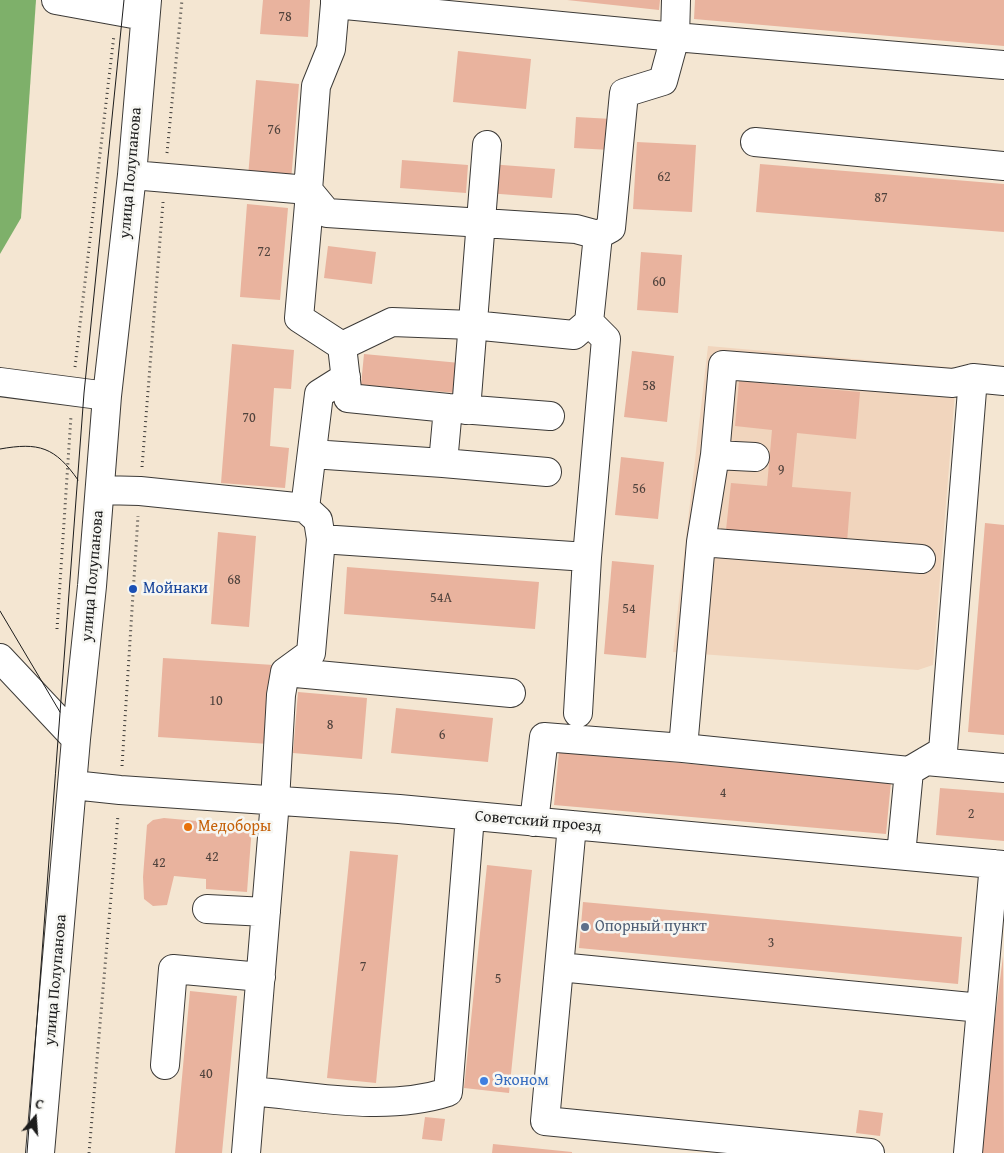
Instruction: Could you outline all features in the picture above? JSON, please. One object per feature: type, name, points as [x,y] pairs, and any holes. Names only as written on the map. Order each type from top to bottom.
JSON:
[{"type":"street","points":[[56,0],[116,12],[145,8]]},
{"type":"street","points":[[132,175],[309,192],[327,213],[576,229],[598,235],[611,228],[624,93],[663,81],[675,37],[676,0]]},
{"type":"street","points":[[550,416],[348,398],[342,346],[299,318],[316,86],[331,49],[335,2],[675,37],[1004,65]]},
{"type":"street","name":"улица Полупанова","points":[[40,1153],[76,739],[86,656],[107,396],[132,175],[145,8]]},
{"type":"street","points":[[755,142],[1004,166]]},
{"type":"street","points":[[442,463],[457,409],[472,325],[487,145]]},
{"type":"street","points":[[342,346],[392,322],[472,325],[574,335],[589,322],[598,235]]},
{"type":"street","points":[[578,713],[587,557],[606,339],[589,322]]},
{"type":"street","points":[[683,748],[702,542],[715,455],[723,365],[953,383],[973,378],[1004,381]]},
{"type":"street","points":[[305,508],[319,394],[346,377]]},
{"type":"street","points":[[901,856],[918,766],[943,751],[973,378]]},
{"type":"street","points":[[0,382],[73,390],[107,396]]},
{"type":"street","points":[[312,454],[547,472]]},
{"type":"street","points":[[715,455],[755,457]]},
{"type":"street","points":[[100,490],[140,491],[305,508],[318,520],[321,539],[311,653],[285,672],[281,695],[275,801],[246,1153]]},
{"type":"street","points":[[321,539],[587,557]]},
{"type":"street","points":[[702,542],[921,559]]},
{"type":"street","points":[[0,658],[76,739]]},
{"type":"street","points":[[285,672],[511,693]]},
{"type":"street","points":[[534,822],[544,737],[918,766],[1004,768]]},
{"type":"street","name":"Советский проезд","points":[[72,785],[470,816],[999,865]]},
{"type":"street","points":[[252,1091],[384,1102],[427,1099],[448,1092],[470,816]]},
{"type":"street","points":[[572,825],[545,1121],[870,1153]]},
{"type":"street","points":[[968,1153],[981,1008],[999,865]]},
{"type":"street","points":[[207,909],[266,912]]},
{"type":"street","points":[[559,967],[981,1008]]},
{"type":"street","points":[[165,1065],[173,970],[261,976]]},
{"type":"path","points":[[88,1153],[120,790],[164,178],[182,0]]},
{"type":"path","points":[[57,628],[73,390],[116,12]]},
{"type":"shaded area","points":[[708,346],[957,368],[933,665],[918,670],[673,652]]},
{"type":"green space","points":[[0,0],[36,0],[21,218],[0,254]]},
{"type":"building","points":[[263,0],[310,0],[308,37],[260,34]]},
{"type":"building","points":[[567,0],[660,0],[659,10]]},
{"type":"building","points":[[695,0],[1004,0],[1004,46],[694,19]]},
{"type":"building","points":[[458,51],[531,59],[526,109],[453,102]]},
{"type":"building","points":[[256,80],[299,84],[291,181],[248,177]]},
{"type":"building","points":[[576,117],[612,119],[610,150],[574,148]]},
{"type":"building","points":[[637,142],[696,145],[692,212],[633,209]]},
{"type":"building","points":[[402,160],[468,165],[466,193],[400,188]]},
{"type":"building","points":[[489,164],[555,169],[552,198],[487,193]]},
{"type":"building","points":[[760,164],[1004,184],[1004,232],[756,212]]},
{"type":"building","points":[[247,204],[288,208],[280,300],[240,297]]},
{"type":"building","points":[[328,246],[376,252],[372,284],[324,278]]},
{"type":"building","points":[[641,252],[682,255],[678,313],[637,310]]},
{"type":"building","points":[[232,344],[294,350],[291,389],[274,388],[270,446],[289,448],[285,488],[221,483]]},
{"type":"building","points":[[632,351],[674,356],[667,422],[624,417]]},
{"type":"building","points":[[364,354],[460,363],[457,393],[361,385]]},
{"type":"building","points":[[739,381],[860,392],[856,439],[797,433],[792,487],[851,492],[847,542],[726,530],[731,483],[767,486],[772,430],[735,426]]},
{"type":"building","points":[[621,457],[664,462],[658,519],[615,515]]},
{"type":"building","points":[[985,523],[1004,525],[1004,735],[968,732]]},
{"type":"building","points":[[218,532],[256,536],[249,627],[211,624]]},
{"type":"building","points":[[612,561],[654,565],[646,658],[604,654]]},
{"type":"building","points":[[347,567],[539,582],[535,629],[344,614]]},
{"type":"building","points":[[163,658],[274,665],[269,744],[158,737]]},
{"type":"building","points":[[298,692],[367,698],[362,759],[293,753]]},
{"type":"building","points":[[396,708],[493,718],[488,762],[391,753]]},
{"type":"building","points":[[559,752],[891,782],[886,834],[554,805]]},
{"type":"building","points":[[940,788],[1004,793],[1004,841],[936,835]]},
{"type":"building","points":[[164,818],[252,826],[247,892],[206,889],[206,879],[174,876],[167,905],[153,906],[144,899],[143,877],[147,825],[153,820]]},
{"type":"building","points":[[350,851],[398,855],[376,1083],[327,1078]]},
{"type":"building","points":[[487,865],[532,870],[509,1093],[464,1088]]},
{"type":"building","points":[[583,902],[962,937],[958,984],[579,948]]},
{"type":"building","points":[[1003,956],[1004,1153],[978,1153]]},
{"type":"building","points":[[190,991],[237,996],[222,1153],[175,1153]]},
{"type":"building","points":[[859,1110],[883,1113],[880,1136],[856,1133]]},
{"type":"building","points":[[425,1117],[445,1119],[442,1141],[422,1139]]},
{"type":"building","points":[[493,1144],[572,1152],[572,1153],[492,1153]]},
{"type":"tram line","points":[[27,1153],[84,393],[124,0]]},
{"type":"tram line","points":[[0,449],[25,446],[45,450],[62,460],[78,480]]},
{"type":"tram line","points":[[0,611],[60,712]]},
{"type":"place","name":"Мойнаки","points":[[133,589]]},
{"type":"place","name":"Медоборы","points":[[188,827]]},
{"type":"place","name":"Опорный пункт","points":[[585,927]]},
{"type":"place","name":"Эконом","points":[[484,1081]]}]
